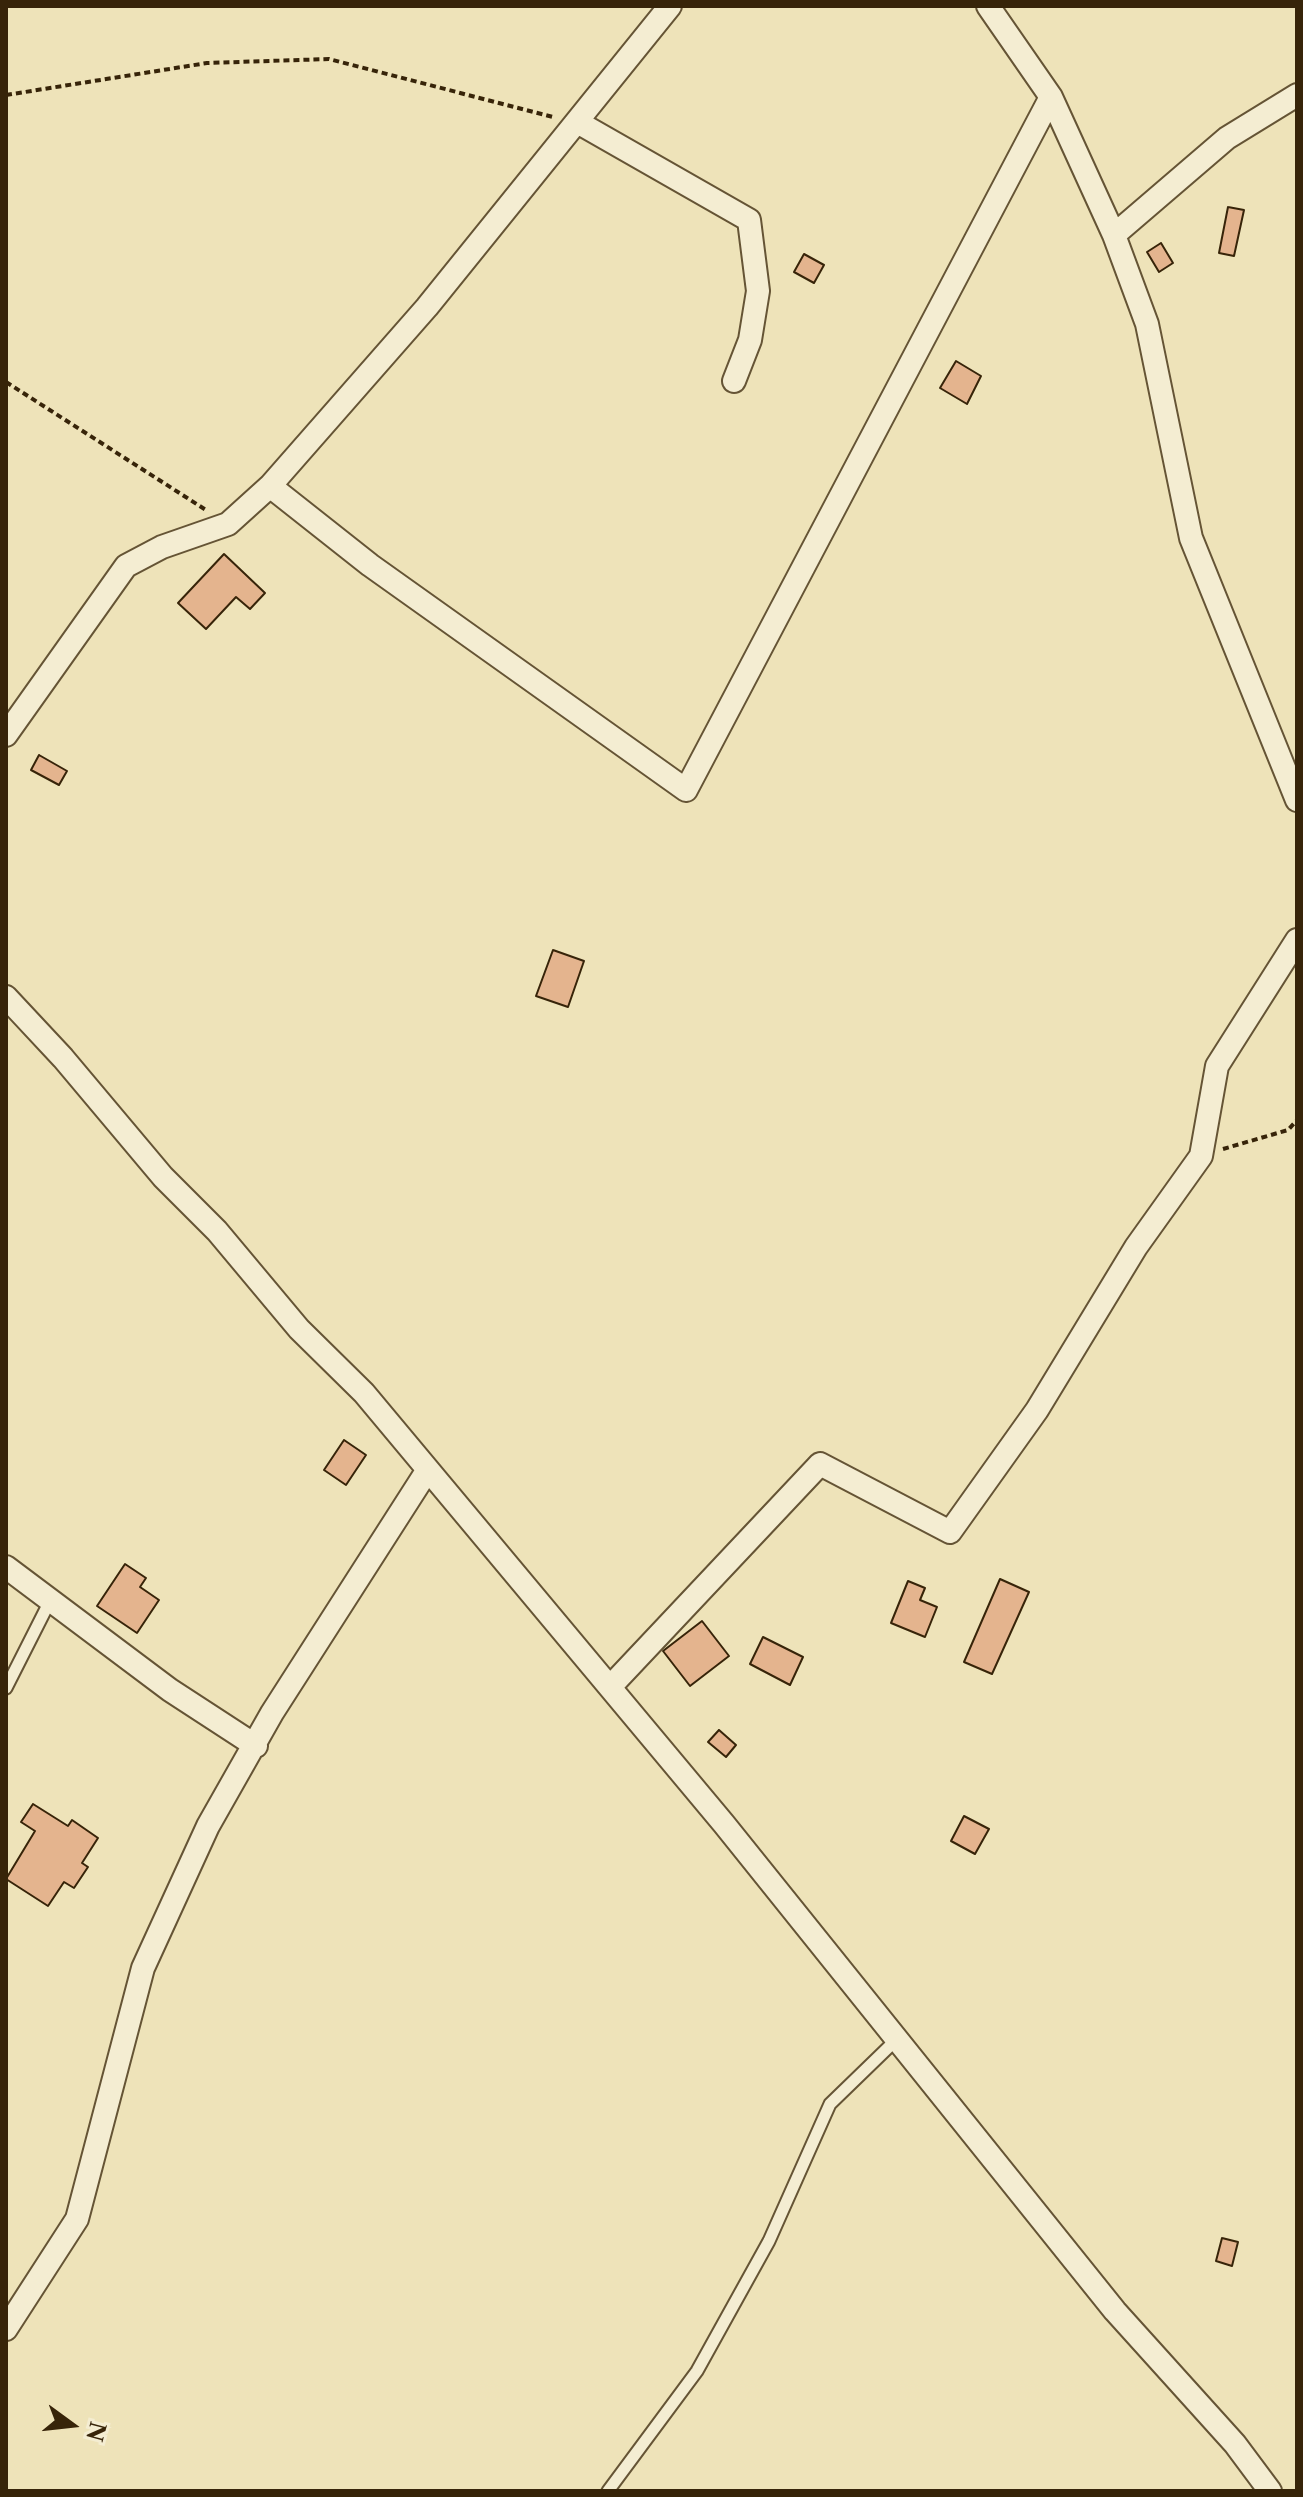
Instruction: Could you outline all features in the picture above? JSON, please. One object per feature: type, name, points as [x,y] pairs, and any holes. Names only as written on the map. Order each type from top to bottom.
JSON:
[{"type":"street","points":[[6,735],[126,566],[162,547],[228,524],[270,486],[427,307],[579,123],[602,86],[670,6]]},
{"type":"street","points":[[988,6],[1051,97],[1114,235],[1147,324],[1191,538],[1297,800]]},
{"type":"street","points":[[1114,235],[1227,138],[1297,95]]},
{"type":"street","points":[[270,486],[370,565],[686,790],[1051,97]]},
{"type":"street","points":[[579,123],[749,220],[758,291],[750,340],[734,381]]},
{"type":"street","points":[[610,1687],[820,1464],[950,1532],[1037,1410],[1136,1247],[1201,1156],[1217,1066],[1297,940]]},
{"type":"street","points":[[6,997],[63,1058],[163,1177],[217,1231],[299,1329],[364,1393],[610,1687],[1115,2311],[1235,2444],[1270,2491]]},
{"type":"street","points":[[6,2329],[77,2219],[143,1968],[208,1826],[272,1713],[427,1471]]},
{"type":"street","points":[[6,1567],[170,1690],[256,1746]]},
{"type":"lane","points":[[6,1688],[50,1601]]},
{"type":"lane","points":[[608,2491],[697,2371],[769,2241],[830,2104],[896,2040]]},
{"type":"path","points":[[6,95],[207,63],[329,59],[579,123]]},
{"type":"path","points":[[6,382],[228,524]]},
{"type":"path","points":[[1201,1156],[1288,1130],[1297,1120]]},
{"type":"building","points":[[1228,207],[1244,210],[1234,256],[1219,253]]},
{"type":"building","points":[[1161,243],[1173,263],[1159,272],[1147,252]]},
{"type":"building","points":[[804,254],[824,265],[814,283],[794,272]]},
{"type":"building","points":[[956,361],[981,376],[967,404],[940,388]]},
{"type":"building","points":[[224,554],[265,593],[250,609],[236,597],[206,629],[178,603]]},
{"type":"building","points":[[39,755],[67,771],[59,785],[31,770]]},
{"type":"building","points":[[553,950],[584,961],[568,1007],[536,996]]},
{"type":"building","points":[[344,1440],[366,1455],[346,1485],[324,1470]]},
{"type":"building","points":[[125,1564],[146,1578],[140,1587],[159,1600],[137,1633],[97,1606]]},
{"type":"building","points":[[1000,1579],[1029,1592],[992,1674],[964,1662]]},
{"type":"building","points":[[908,1581],[925,1588],[920,1600],[937,1607],[925,1637],[891,1623]]},
{"type":"building","points":[[702,1621],[729,1656],[690,1686],[663,1651]]},
{"type":"building","points":[[763,1637],[803,1657],[790,1685],[750,1664]]},
{"type":"building","points":[[719,1730],[736,1745],[726,1757],[708,1742]]},
{"type":"building","points":[[33,1804],[68,1826],[72,1820],[98,1838],[82,1863],[88,1867],[74,1888],[64,1882],[48,1906],[6,1879],[35,1831],[21,1822]]},
{"type":"building","points":[[964,1816],[989,1829],[975,1854],[951,1841]]},
{"type":"building","points":[[1222,2238],[1238,2242],[1232,2266],[1216,2261]]}]
